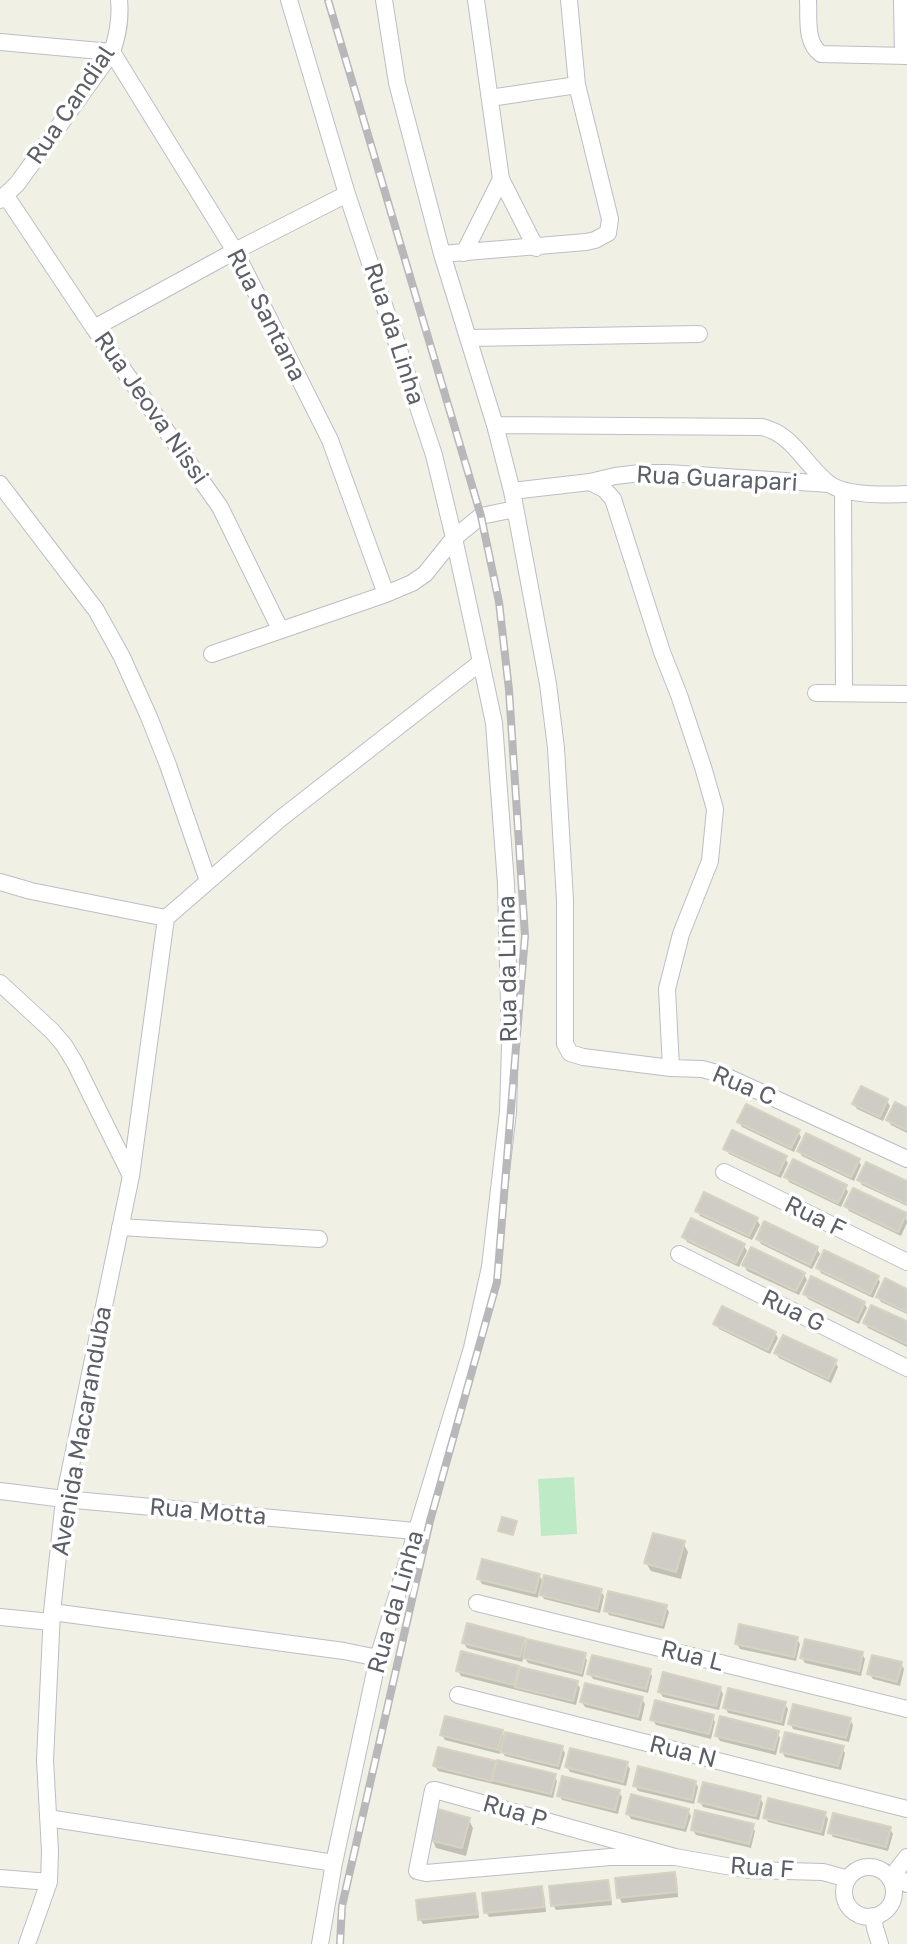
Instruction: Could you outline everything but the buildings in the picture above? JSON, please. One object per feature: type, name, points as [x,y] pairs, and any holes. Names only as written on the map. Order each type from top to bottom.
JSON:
[{"type":"street","name":"Rua Candial","points":[[3,198],[28,169],[112,52],[121,17],[119,0]]},
{"type":"street","name":"Rua da Linha","points":[[289,0],[347,194],[426,429],[454,538],[494,723],[506,884],[510,1046],[508,1112],[492,1256],[475,1335],[378,1658],[320,1944]]},
{"type":"street","points":[[212,654],[412,583],[425,574],[454,538],[481,516],[515,509],[495,425],[442,254],[397,83],[384,0]]},
{"type":"street","points":[[476,0],[501,179],[536,248]]},
{"type":"street","points":[[442,254],[536,248],[595,240],[608,233],[610,219],[577,85],[569,0]]},
{"type":"street","points":[[808,0],[810,38],[816,52],[905,56],[902,0]]},
{"type":"street","points":[[0,42],[112,52]]},
{"type":"street","name":"Rua Santana","points":[[112,52],[235,251],[330,440],[386,594]]},
{"type":"street","points":[[490,98],[577,85]]},
{"type":"street","points":[[464,253],[501,179]]},
{"type":"street","points":[[94,328],[347,194]]},
{"type":"street","name":"Rua Jeova Nissi","points":[[3,198],[220,507],[280,629]]},
{"type":"street","points":[[469,338],[699,334]]},
{"type":"street","points":[[495,425],[762,427],[787,439],[836,487],[844,693]]},
{"type":"street","name":"Rua Guarapari","points":[[512,491],[590,482],[626,474],[668,473],[907,494]]},
{"type":"street","points":[[590,482],[604,489],[613,499],[715,809],[710,861],[681,934],[667,989],[671,1068]]},
{"type":"street","points":[[0,484],[96,610],[122,657],[168,765],[208,881]]},
{"type":"street","name":"Rua C","points":[[515,509],[554,728],[565,900],[564,1038],[570,1053],[721,1074],[907,1159]]},
{"type":"street","points":[[0,882],[166,918],[280,819],[481,662]]},
{"type":"street","points":[[816,693],[907,694]]},
{"type":"street","name":"Avenida Macaranduba","points":[[27,1944],[49,1882],[45,1760],[52,1617],[64,1499],[131,1176],[166,918]]},
{"type":"street","points":[[0,983],[64,1045],[131,1176]]},
{"type":"street","name":"Rua F","points":[[724,1172],[907,1262]]},
{"type":"street","points":[[120,1227],[319,1239]]},
{"type":"street","name":"Rua G","points":[[679,1254],[907,1368]]},
{"type":"street","name":"Rua Motta","points":[[0,1491],[415,1531]]},
{"type":"street","name":"Rua L","points":[[477,1603],[907,1709]]},
{"type":"street","points":[[0,1617],[52,1617],[314,1647],[378,1658]]},
{"type":"street","name":"Rua N","points":[[458,1695],[907,1809]]},
{"type":"street","name":"Rua P","points":[[433,1790],[675,1857],[610,1857],[426,1873],[417,1871],[433,1790]]},
{"type":"street","points":[[48,1818],[334,1863]]},
{"type":"street","name":"Rua F","points":[[675,1857],[749,1870],[823,1872],[848,1879]]},
{"type":"street","points":[[897,1879],[872,1868],[859,1870],[848,1879],[844,1892],[848,1905],[859,1914],[873,1916],[886,1910],[893,1899],[893,1885],[897,1879],[907,1857]]},
{"type":"street","points":[[0,1878],[49,1882]]},
{"type":"street","points":[[873,1916],[880,1944]]},
{"type":"green space","points":[[574,1477],[577,1534],[541,1536],[538,1479]]},
{"type":"railway","points":[[328,0],[481,516],[499,602],[509,690],[525,936],[497,1282],[430,1521],[342,1906],[340,1944]]}]
